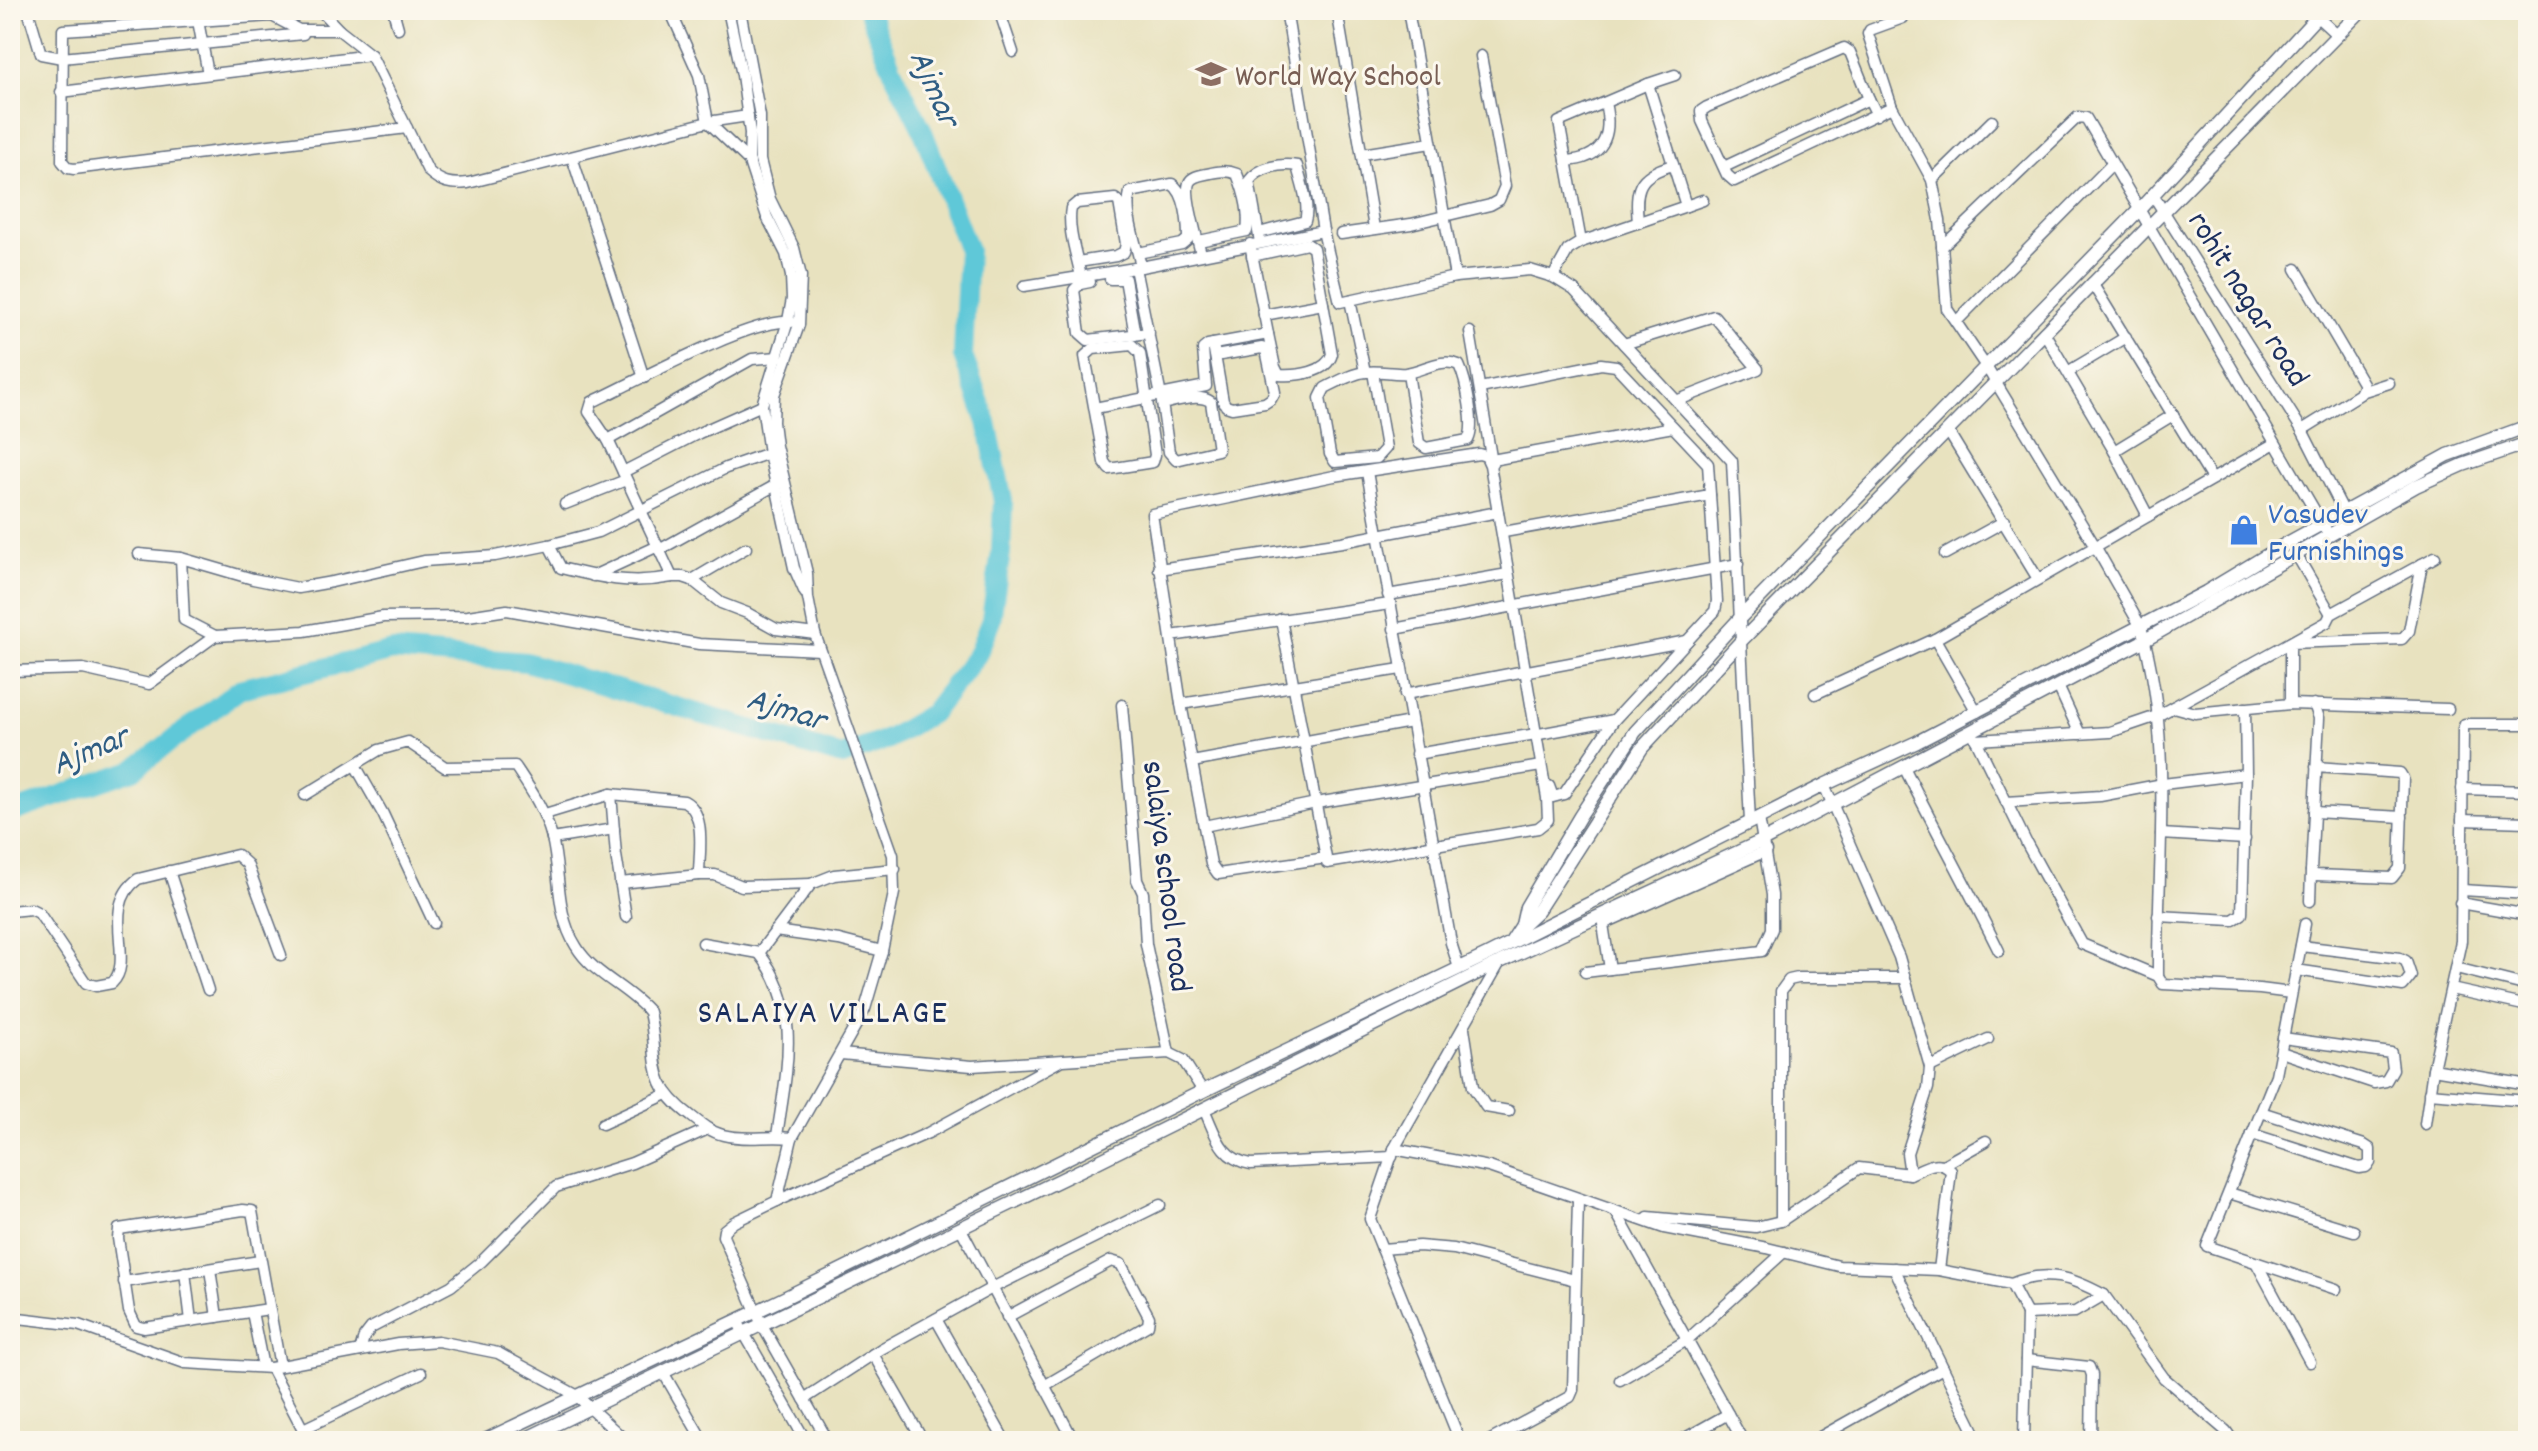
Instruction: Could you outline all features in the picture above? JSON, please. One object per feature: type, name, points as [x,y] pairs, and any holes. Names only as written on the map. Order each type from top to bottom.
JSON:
[{"type":"street","points":[[28,10],[41,54],[62,58],[339,30]]},
{"type":"street","points":[[320,10],[339,30],[371,55],[428,171],[437,180],[452,185],[708,122],[748,116]]},
{"type":"street","points":[[393,10],[398,28]]},
{"type":"street","points":[[670,10],[699,75],[708,122],[754,161]]},
{"type":"street","points":[[728,10],[742,75],[754,161],[767,217],[786,254],[791,276],[794,323],[774,395],[776,446],[807,573],[815,634],[893,855],[895,869],[894,893],[882,951],[865,1009],[792,1138],[777,1201]]},
{"type":"street","points":[[740,10],[760,116],[754,161]]},
{"type":"street","points":[[999,10],[1013,52]]},
{"type":"street","points":[[1286,10],[1323,231],[1340,302],[1455,277],[1530,270],[1553,277],[1574,290],[1732,461],[1755,820],[1765,845],[1772,895],[1772,929],[1762,951],[1585,972]]},
{"type":"street","points":[[1337,10],[1374,228]]},
{"type":"street","points":[[1408,10],[1455,277]]},
{"type":"street","points":[[1460,1441],[1370,1219],[1393,1153],[1511,941],[1538,910],[1642,748],[1742,640],[2362,10]]},
{"type":"street","points":[[1522,925],[1526,907],[1635,732],[1741,617],[2139,210],[2316,12],[2337,35]]},
{"type":"street","points":[[196,15],[208,74]]},
{"type":"street","points":[[339,30],[299,30],[272,16],[196,15],[63,30],[62,161],[68,168],[74,169],[407,128]]},
{"type":"street","points":[[1903,18],[1870,30],[1868,34],[1892,107],[1932,180],[1947,309],[1987,368],[2095,546],[2141,627],[2145,640],[2157,716],[2163,784],[2158,976],[2163,984],[2174,986],[2291,993]]},
{"type":"street","points":[[1850,53],[1864,46]]},
{"type":"street","points":[[1877,115],[1848,48],[1701,111],[1702,121],[1734,181],[1877,115],[1892,107]]},
{"type":"street","points":[[61,92],[371,55]]},
{"type":"street","points":[[1341,234],[1411,224],[1490,205],[1499,200],[1505,186],[1481,56]]},
{"type":"street","points":[[1581,242],[1559,122],[1675,75]]},
{"type":"street","points":[[1648,84],[1686,206]]},
{"type":"street","points":[[1724,167],[1869,99]]},
{"type":"street","points":[[1566,161],[1590,156],[1599,148],[1608,128],[1605,103]]},
{"type":"street","points":[[1942,247],[2078,117],[2086,118],[2326,530]]},
{"type":"street","points":[[1932,180],[1992,121]]},
{"type":"street","points":[[1362,154],[1431,143]]},
{"type":"street","points":[[572,157],[644,378]]},
{"type":"street","points":[[1956,322],[2112,164]]},
{"type":"street","points":[[1638,223],[1637,192],[1643,181],[1653,171],[1673,165]]},
{"type":"street","points":[[1252,256],[1307,244],[1314,253],[1332,354],[1330,362],[1323,368],[1279,375],[1252,256],[1256,240],[1249,181],[1256,172],[1266,168],[1297,166],[1306,200],[1305,221],[1256,240]]},
{"type":"street","points":[[1199,241],[1247,231],[1243,190],[1237,174],[1227,170],[1194,177],[1189,184],[1201,254]]},
{"type":"street","points":[[1095,408],[1148,399],[1162,400],[1208,398],[1218,450],[1176,460],[1172,457],[1162,400],[1149,333],[1138,253],[1127,202],[1130,192],[1172,184],[1178,188],[1185,210],[1188,239],[1182,244],[1138,253]]},
{"type":"street","name":"rohit nagar road","points":[[2153,195],[2302,430],[2347,518]]},
{"type":"street","points":[[1078,262],[1124,252],[1126,244],[1119,202],[1115,199],[1077,203],[1071,208],[1070,223],[1081,277]]},
{"type":"street","points":[[1553,277],[1568,250],[1581,242],[1703,200]]},
{"type":"street","points":[[1024,286],[1138,268],[1256,240],[1323,231]]},
{"type":"street","name":"rohit nagar road","points":[[2296,269],[2364,385],[2361,392],[2302,430]]},
{"type":"street","points":[[1135,335],[1125,279],[1119,277],[1080,284],[1074,290],[1080,333],[1088,340],[1135,335],[1149,333]]},
{"type":"street","points":[[2092,283],[2212,479]]},
{"type":"street","points":[[1350,300],[1369,372],[1386,448],[1377,458],[1335,462],[1330,454],[1320,398],[1325,388],[1369,372],[1408,373],[1442,361],[1459,365],[1472,423],[1472,435],[1468,440],[1426,448],[1419,443],[1408,373]]},
{"type":"street","points":[[1264,315],[1323,304]]},
{"type":"street","points":[[1624,344],[1714,316],[1758,369],[1676,401]]},
{"type":"street","points":[[672,577],[608,440],[589,412],[589,407],[592,402],[760,325],[794,323]]},
{"type":"street","points":[[794,323],[778,357],[762,405],[794,568],[808,598]]},
{"type":"street","points":[[1470,332],[1538,734],[1550,793],[1553,797],[1559,797],[1614,720],[1715,611],[1708,464],[1616,366],[1601,364],[1480,388]]},
{"type":"street","points":[[2044,332],[2069,371],[2148,516]]},
{"type":"street","points":[[1214,350],[1268,334]]},
{"type":"street","points":[[2069,371],[2126,337]]},
{"type":"street","points":[[1138,347],[1148,399],[1155,455],[1153,462],[1109,469],[1106,467],[1085,356],[1093,349],[1138,347]]},
{"type":"street","points":[[1162,400],[1206,386],[1203,349],[1262,348],[1266,350],[1275,392],[1271,399],[1265,403],[1232,408],[1226,406],[1214,350]]},
{"type":"street","points":[[608,440],[752,359],[778,357]]},
{"type":"street","points":[[2361,392],[2389,383]]},
{"type":"street","points":[[565,504],[625,476],[699,433],[762,405]]},
{"type":"street","points":[[2114,451],[2173,415]]},
{"type":"street","points":[[483,1441],[756,1312],[1977,712],[2326,530],[2448,455],[2528,426]]},
{"type":"street","points":[[1492,460],[1673,427]]},
{"type":"street","points":[[1948,431],[2038,579]]},
{"type":"street","points":[[1815,694],[1935,639],[2275,443]]},
{"type":"street","points":[[2347,518],[2463,465],[2528,443]]},
{"type":"street","points":[[139,554],[181,558],[253,579],[298,588],[424,561],[495,556],[598,532],[726,468],[769,453]]},
{"type":"street","points":[[1326,858],[1218,874],[1211,864],[1181,704],[1152,514],[1367,472],[1479,454],[1486,456],[1490,465],[1515,605]]},
{"type":"street","points":[[1367,472],[1422,787],[1451,943],[1459,968]]},
{"type":"street","points":[[593,576],[658,548],[776,485]]},
{"type":"street","points":[[1504,532],[1710,495]]},
{"type":"street","points":[[1159,569],[1378,535],[1498,512]]},
{"type":"street","points":[[1945,554],[2005,521]]},
{"type":"street","points":[[1610,969],[1603,924],[1765,845],[1832,804],[1904,767],[1974,736],[2296,554],[2326,530]]},
{"type":"street","points":[[549,545],[561,568],[606,580],[648,582],[683,577],[692,580],[721,603],[776,629],[815,634]]},
{"type":"street","points":[[692,580],[746,548]]},
{"type":"street","points":[[2296,554],[2331,614]]},
{"type":"street","points":[[1974,736],[2110,732],[2157,716],[2327,622],[2331,614],[2435,557]]},
{"type":"street","points":[[181,558],[184,620],[215,636],[304,631],[383,617],[468,616],[507,610],[699,644],[820,650]]},
{"type":"street","points":[[1394,629],[1738,564]]},
{"type":"street","points":[[2290,643],[2402,639],[2409,631],[2422,564]]},
{"type":"street","points":[[1171,636],[1281,619],[1508,574]]},
{"type":"street","points":[[1281,619],[1327,863],[1538,828],[1548,820],[1538,734]]},
{"type":"street","points":[[10,671],[83,669],[149,684],[215,636]]},
{"type":"street","points":[[1935,639],[1977,712]]},
{"type":"street","points":[[1405,694],[1687,641]]},
{"type":"street","points":[[2290,643],[2290,704]]},
{"type":"street","points":[[1181,704],[1401,669]]},
{"type":"street","points":[[2058,686],[2080,734]]},
{"type":"street","points":[[2173,707],[2195,713],[2290,704],[2448,709]]},
{"type":"street","points":[[2310,901],[2319,718],[2314,704]]},
{"type":"street","name":"salaiya school road","points":[[1122,705],[1137,880],[1143,893],[1146,944],[1169,1053]]},
{"type":"street","points":[[2158,916],[2233,920],[2242,914],[2245,708]]},
{"type":"street","points":[[1416,754],[1614,720]]},
{"type":"street","points":[[1192,762],[1411,722]]},
{"type":"street","points":[[2425,1124],[2433,1069],[2461,941],[2463,729],[2465,724],[2528,724]]},
{"type":"street","points":[[1974,736],[2082,944],[2158,976]]},
{"type":"street","points":[[305,795],[379,750],[408,742],[445,767],[515,766],[543,806],[552,839],[562,920],[577,948],[599,973],[623,988],[649,1012],[653,1056],[659,1080],[672,1102],[708,1129],[724,1135],[792,1138]]},
{"type":"street","points":[[355,765],[383,814],[434,923]]},
{"type":"street","points":[[1204,826],[1315,803],[1541,766]]},
{"type":"street","points":[[1904,767],[1946,850],[1957,864],[1999,951]]},
{"type":"street","points":[[2311,871],[2315,875],[2392,878],[2400,868],[2403,778],[2400,773],[2316,767]]},
{"type":"street","points":[[2006,802],[2100,796],[2163,784],[2246,774]]},
{"type":"street","points":[[1824,785],[1905,978],[1930,1067],[1928,1088],[1907,1153],[1910,1174]]},
{"type":"street","points":[[2462,789],[2528,791]]},
{"type":"street","points":[[545,814],[611,794],[684,801],[693,805],[699,817],[699,875]]},
{"type":"street","points":[[611,794],[626,917]]},
{"type":"street","points":[[2314,812],[2402,817]]},
{"type":"street","points":[[2462,820],[2528,822]]},
{"type":"street","points":[[552,839],[614,829]]},
{"type":"street","points":[[2161,834],[2245,839]]},
{"type":"street","points":[[521,1441],[544,1436],[589,1408],[961,1229],[1500,962],[1765,845]]},
{"type":"street","points":[[10,911],[31,909],[39,913],[86,983],[96,986],[112,983],[120,973],[122,896],[128,886],[138,879],[237,855],[244,858],[281,955]]},
{"type":"street","points":[[620,883],[715,875],[742,886],[811,884],[834,875],[895,869]]},
{"type":"street","points":[[169,871],[208,990]]},
{"type":"street","points":[[759,953],[811,884]]},
{"type":"street","points":[[2462,890],[2528,894]]},
{"type":"street","points":[[2460,903],[2528,915]]},
{"type":"street","points":[[2305,924],[2276,1075],[2207,1246],[2336,1289]]},
{"type":"street","points":[[775,931],[839,940],[882,951]]},
{"type":"street","points":[[703,943],[759,953],[779,982],[790,1046],[777,1136]]},
{"type":"street","points":[[2296,970],[2403,986],[2411,976],[2406,961],[2400,958],[2301,946]]},
{"type":"street","points":[[2456,968],[2528,986]]},
{"type":"street","points":[[1781,1221],[1781,991],[1789,980],[1798,978],[1905,978]]},
{"type":"street","points":[[2451,989],[2528,1006]]},
{"type":"street","points":[[1464,1028],[1473,1087],[1486,1107],[1509,1111]]},
{"type":"street","points":[[2281,1052],[2374,1083],[2386,1081],[2393,1069],[2391,1053],[2283,1038]]},
{"type":"street","points":[[1930,1067],[1988,1039]]},
{"type":"street","points":[[841,1054],[972,1066],[1169,1053],[1183,1060],[1203,1091]]},
{"type":"street","points":[[828,1441],[762,1325],[727,1250],[724,1230],[777,1201],[928,1133],[1064,1060]]},
{"type":"street","points":[[2433,1069],[2528,1085]]},
{"type":"street","points":[[2429,1093],[2528,1101]]},
{"type":"street","points":[[602,1124],[667,1094]]},
{"type":"street","points":[[1180,1103],[1187,1118]]},
{"type":"street","points":[[1204,1109],[1224,1151],[1235,1161],[1251,1164],[1393,1153],[1489,1167],[1664,1228],[1839,1266],[1939,1270],[2011,1284],[2030,1276],[2075,1280],[2104,1295],[2164,1378],[2226,1431],[2233,1441]]},
{"type":"street","points":[[2252,1134],[2359,1168],[2370,1163],[2370,1149],[2364,1145],[2261,1112]]},
{"type":"street","points":[[360,1351],[364,1337],[371,1328],[451,1286],[482,1261],[556,1187],[632,1163],[708,1129]]},
{"type":"street","points":[[1648,1217],[1756,1227],[1781,1221],[1859,1168],[1910,1174],[1938,1163],[1945,1164],[1986,1141]]},
{"type":"street","points":[[1939,1270],[1951,1171],[1945,1164]]},
{"type":"street","points":[[2229,1193],[2354,1231]]},
{"type":"street","points":[[1489,1441],[1570,1397],[1573,1390],[1578,1200]]},
{"type":"street","points":[[804,1399],[873,1354],[992,1288],[1160,1205]]},
{"type":"street","points":[[269,1309],[144,1328],[136,1326],[130,1319],[119,1229],[252,1211],[269,1309],[271,1367]]},
{"type":"street","points":[[1616,1212],[1743,1441]]},
{"type":"street","points":[[961,1229],[1074,1441]]},
{"type":"street","points":[[1382,1249],[1419,1246],[1454,1249],[1575,1280]]},
{"type":"street","points":[[1620,1380],[1687,1340],[1784,1252]]},
{"type":"street","points":[[124,1282],[260,1261]]},
{"type":"street","points":[[1007,1317],[1111,1261],[1121,1264],[1149,1317],[1148,1325],[1044,1386]]},
{"type":"street","points":[[2257,1264],[2310,1362]]},
{"type":"street","points":[[1894,1268],[1979,1441]]},
{"type":"street","points":[[210,1269],[217,1317]]},
{"type":"street","points":[[185,1272],[191,1321]]},
{"type":"street","points":[[2011,1284],[2027,1314],[2024,1441]]},
{"type":"street","points":[[2027,1314],[2075,1312],[2104,1295]]},
{"type":"street","points":[[252,1312],[271,1367],[309,1441]]},
{"type":"street","points":[[10,1317],[78,1325],[185,1363],[271,1367],[438,1341],[498,1353],[576,1395],[626,1441]]},
{"type":"street","points":[[936,1319],[1005,1441]]},
{"type":"street","points":[[737,1321],[806,1441]]},
{"type":"street","points":[[873,1354],[923,1441]]},
{"type":"street","points":[[2026,1360],[2089,1367],[2092,1375],[2091,1441]]},
{"type":"street","points":[[1813,1441],[1943,1368]]},
{"type":"street","points":[[663,1372],[703,1441]]},
{"type":"street","points":[[303,1429],[421,1373]]},
{"type":"street","points":[[1684,1440],[1728,1414]]},
{"type":"waterway","name":"Ajmar","points":[[10,813],[133,770],[240,689],[393,651],[526,662],[842,756],[888,739],[932,713],[977,655],[991,620],[1001,552],[1003,501],[987,422],[963,356],[968,250],[922,129],[896,78],[868,10]]},
{"type":"place","name":"World Way School","points":[[1211,74]]},
{"type":"place","name":"Vasudev Furnishings","points":[[2244,530]]},
{"type":"district","name":"SALAIYA VILLAGE","points":[[823,1010]]}]
